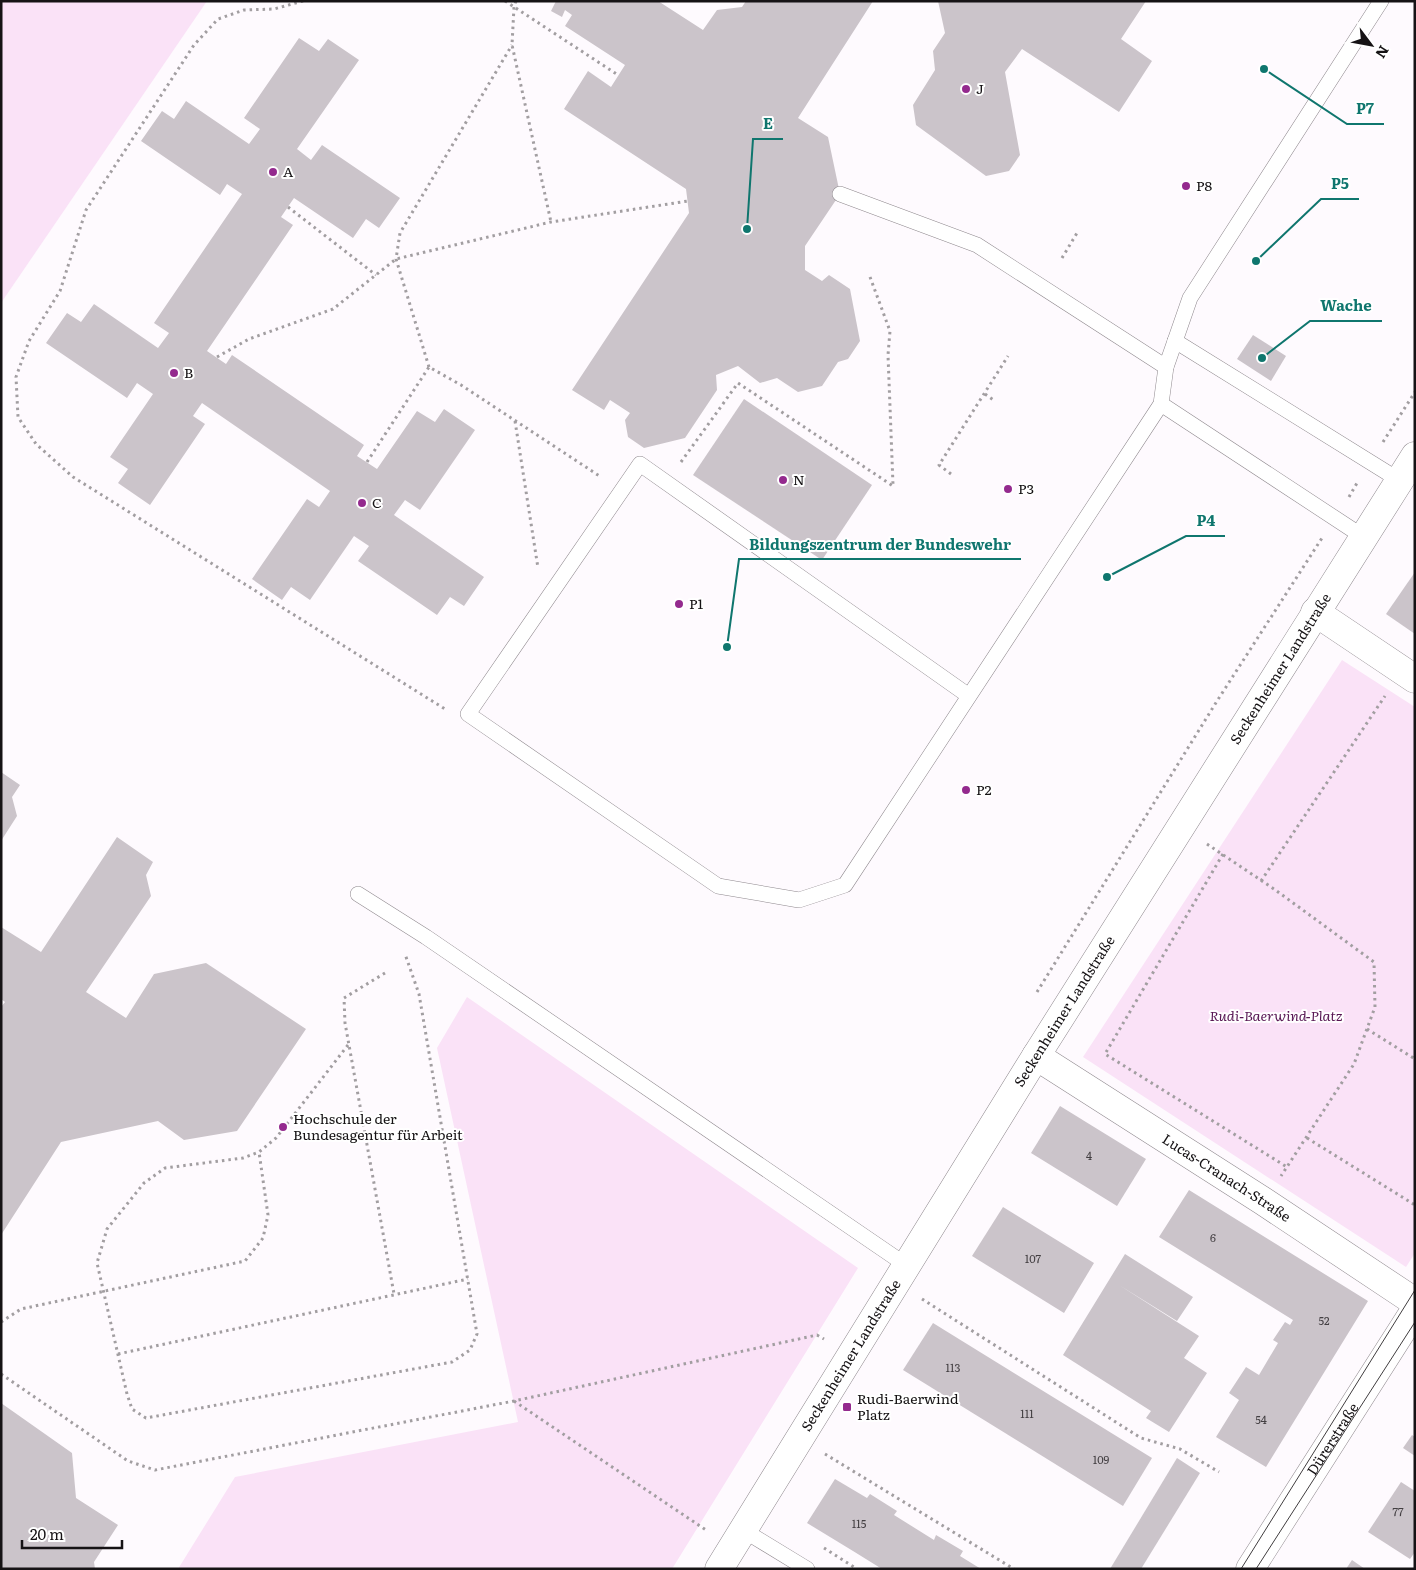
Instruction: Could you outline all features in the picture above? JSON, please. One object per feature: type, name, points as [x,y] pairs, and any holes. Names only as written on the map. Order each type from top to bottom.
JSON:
[{"type":"main road","name":"Seckenheimer Landstraße","points":[[731,1548],[1036,1056],[1362,536],[1415,456]]},
{"type":"main road","points":[[1315,612],[1409,675]]},
{"type":"main road","name":"Lucas-Cranach-Straße","points":[[1036,1056],[1263,1201],[1415,1302]]},
{"type":"main road","name":"Dürerstraße","points":[[1250,1569],[1415,1310]]},
{"type":"lane","points":[[969,696],[640,464],[468,714],[718,886],[799,900],[845,885],[1161,404],[1166,367],[1190,298],[1381,1]]},
{"type":"lane","points":[[840,194],[977,245],[1166,367]]},
{"type":"lane","points":[[1175,341],[1398,480]]},
{"type":"lane","points":[[1161,404],[1362,536]]},
{"type":"lane","points":[[358,894],[426,937],[906,1265]]},
{"type":"lane","points":[[731,1548],[807,1569]]},
{"type":"path","points":[[303,1],[274,9],[244,10],[218,20],[194,45],[86,210],[60,291],[29,341],[16,377],[18,417],[36,444],[73,477],[454,715],[468,714]]},
{"type":"path","points":[[505,1],[618,75]]},
{"type":"path","points":[[516,1],[512,45],[552,222]]},
{"type":"path","points":[[512,45],[400,234],[396,259],[428,367],[515,420],[610,482],[640,464],[682,462],[738,383],[893,486],[888,355],[890,331],[870,277]]},
{"type":"path","points":[[217,357],[249,339],[334,309],[396,259],[552,222],[688,201]]},
{"type":"path","points":[[288,208],[376,275]]},
{"type":"path","points":[[1062,258],[1077,233]]},
{"type":"path","points":[[951,474],[939,464],[1008,356]]},
{"type":"path","points":[[368,462],[428,367]]},
{"type":"path","points":[[985,394],[995,401]]},
{"type":"path","points":[[515,420],[544,605]]},
{"type":"path","points":[[1261,881],[1372,714],[1409,675]]},
{"type":"path","points":[[1179,828],[1223,854],[1374,962],[1374,1007],[1354,1064],[1307,1138],[1263,1201]]},
{"type":"path","points":[[1223,854],[1105,1054],[1287,1167]]},
{"type":"path","points":[[348,1045],[276,1138],[259,1152],[243,1158],[164,1168],[144,1183],[107,1229],[97,1263],[132,1410],[146,1418],[452,1362],[470,1350],[477,1334],[468,1279],[419,994],[404,951]]},
{"type":"path","points":[[385,973],[344,998],[348,1045],[394,1294]]},
{"type":"path","points":[[1366,1029],[1415,1059]]},
{"type":"path","points":[[1307,1138],[1415,1205]]},
{"type":"path","points":[[1,1322],[21,1310],[245,1261],[263,1238],[268,1215],[259,1152]]},
{"type":"path","points":[[118,1354],[468,1279]]},
{"type":"path","points":[[952,1318],[1141,1438],[1180,1449],[1219,1472]]},
{"type":"path","points":[[1,1374],[128,1461],[155,1470],[514,1401],[817,1335],[852,1352]]},
{"type":"path","points":[[514,1401],[731,1548]]},
{"type":"path","points":[[799,1438],[1014,1569]]},
{"type":"green space","points":[[1,1],[207,1],[1,303]]},
{"type":"green space","name":"Rudi-Baerwind-Platz","points":[[1342,660],[1415,707],[1415,1253],[1406,1267],[1083,1057]]},
{"type":"green space","points":[[467,997],[858,1268],[672,1569],[178,1569],[235,1477],[518,1422],[437,1048]]},
{"type":"building","points":[[556,1],[658,1],[703,30],[717,10],[742,7],[746,1],[873,1],[798,118],[828,137],[840,194],[805,246],[805,270],[822,281],[829,275],[850,289],[860,341],[848,359],[838,362],[822,386],[798,392],[777,378],[760,383],[738,366],[716,375],[717,390],[685,438],[644,448],[628,437],[625,420],[630,413],[610,400],[604,410],[572,390],[689,213],[686,189],[564,109],[588,71],[611,87],[625,65],[565,26],[572,15],[565,10],[562,17],[551,11]]},
{"type":"building","name":"J","points":[[938,1],[1146,1],[1121,39],[1152,61],[1119,112],[1022,49],[1005,72],[1020,155],[1009,171],[986,176],[916,125],[913,105],[935,70],[933,51],[945,33]]},
{"type":"building","points":[[299,38],[319,51],[328,39],[359,60],[297,149],[311,160],[322,145],[400,198],[379,228],[366,219],[353,238],[294,198],[281,217],[293,225],[207,351],[226,364],[232,355],[364,445],[357,456],[377,469],[417,411],[435,422],[444,409],[475,430],[420,510],[405,500],[394,515],[484,577],[464,606],[450,597],[437,615],[358,561],[369,546],[354,536],[310,600],[291,587],[282,600],[252,579],[307,499],[319,507],[330,491],[202,403],[193,416],[205,424],[150,505],[118,483],[128,469],[110,457],[153,394],[137,383],[127,398],[46,343],[67,313],[81,322],[94,304],[158,348],[169,333],[154,323],[242,194],[227,184],[220,195],[141,141],[162,111],[174,119],[186,101],[249,144],[260,129],[244,118]]},
{"type":"building","points":[[1253,335],[1286,356],[1271,381],[1237,359]]},
{"type":"building","name":"N","points":[[744,399],[872,485],[822,560],[693,475]]},
{"type":"building","points":[[1415,572],[1415,634],[1386,614]]},
{"type":"building","points":[[1,772],[20,785],[12,797],[17,816],[1,841]]},
{"type":"building","points":[[117,837],[153,862],[146,875],[151,896],[86,992],[126,1018],[154,974],[206,963],[306,1029],[237,1131],[184,1140],[158,1121],[61,1142],[1,1235],[1,1007],[5,1002],[1,999],[1,927],[41,952]]},
{"type":"building","points":[[1060,1106],[1146,1159],[1117,1206],[1031,1153]]},
{"type":"building","points":[[1189,1190],[1368,1301],[1266,1467],[1216,1437],[1239,1400],[1229,1393],[1246,1367],[1259,1375],[1278,1343],[1273,1340],[1285,1322],[1290,1325],[1293,1320],[1159,1237]]},
{"type":"building","points":[[1003,1207],[1094,1263],[1064,1313],[972,1256]]},
{"type":"building","points":[[1125,1254],[1193,1297],[1177,1321],[1119,1285],[1199,1336],[1184,1358],[1207,1373],[1169,1432],[1146,1418],[1151,1411],[1063,1355]]},
{"type":"building","points":[[933,1323],[1152,1458],[1123,1506],[903,1370]]},
{"type":"building","points":[[1,1403],[72,1453],[76,1498],[118,1525],[94,1562],[95,1569],[1,1569]]},
{"type":"building","points":[[1412,1435],[1415,1437],[1415,1456],[1403,1448]]},
{"type":"building","points":[[1177,1458],[1200,1473],[1141,1569],[1110,1569]]},
{"type":"building","points":[[835,1479],[867,1498],[870,1494],[897,1511],[894,1515],[934,1540],[936,1535],[963,1551],[960,1556],[981,1569],[882,1569],[807,1523]]},
{"type":"building","points":[[1401,1482],[1415,1491],[1415,1552],[1410,1559],[1368,1532]]},
{"type":"building","points":[[1352,1560],[1365,1569],[1346,1569]]},
{"type":"tram line","points":[[1241,1569],[1415,1290]]},
{"type":"tram line","points":[[1256,1569],[1415,1322]]},
{"type":"place","name":"P7","points":[[1264,69]]},
{"type":"place","name":"J","points":[[966,89]]},
{"type":"place","name":"A","points":[[273,172]]},
{"type":"place","name":"P8","points":[[1186,186]]},
{"type":"place","name":"E","points":[[747,229]]},
{"type":"place","name":"P5","points":[[1256,261]]},
{"type":"place","name":"Wache","points":[[1262,358]]},
{"type":"place","name":"B","points":[[174,373]]},
{"type":"place","name":"N","points":[[783,480]]},
{"type":"place","name":"P3","points":[[1008,489]]},
{"type":"place","name":"C","points":[[362,503]]},
{"type":"place","name":"P4","points":[[1107,577]]},
{"type":"place","name":"P1","points":[[679,604]]},
{"type":"place","name":"Bildungszentrum der Bundeswehr","points":[[727,647]]},
{"type":"place","name":"P2","points":[[966,790]]},
{"type":"place","name":"Hochschule der Bundesagentur für Arbeit","points":[[283,1127]]},
{"type":"place","name":"Rudi-Baerwind Platz","points":[[847,1407]]}]
